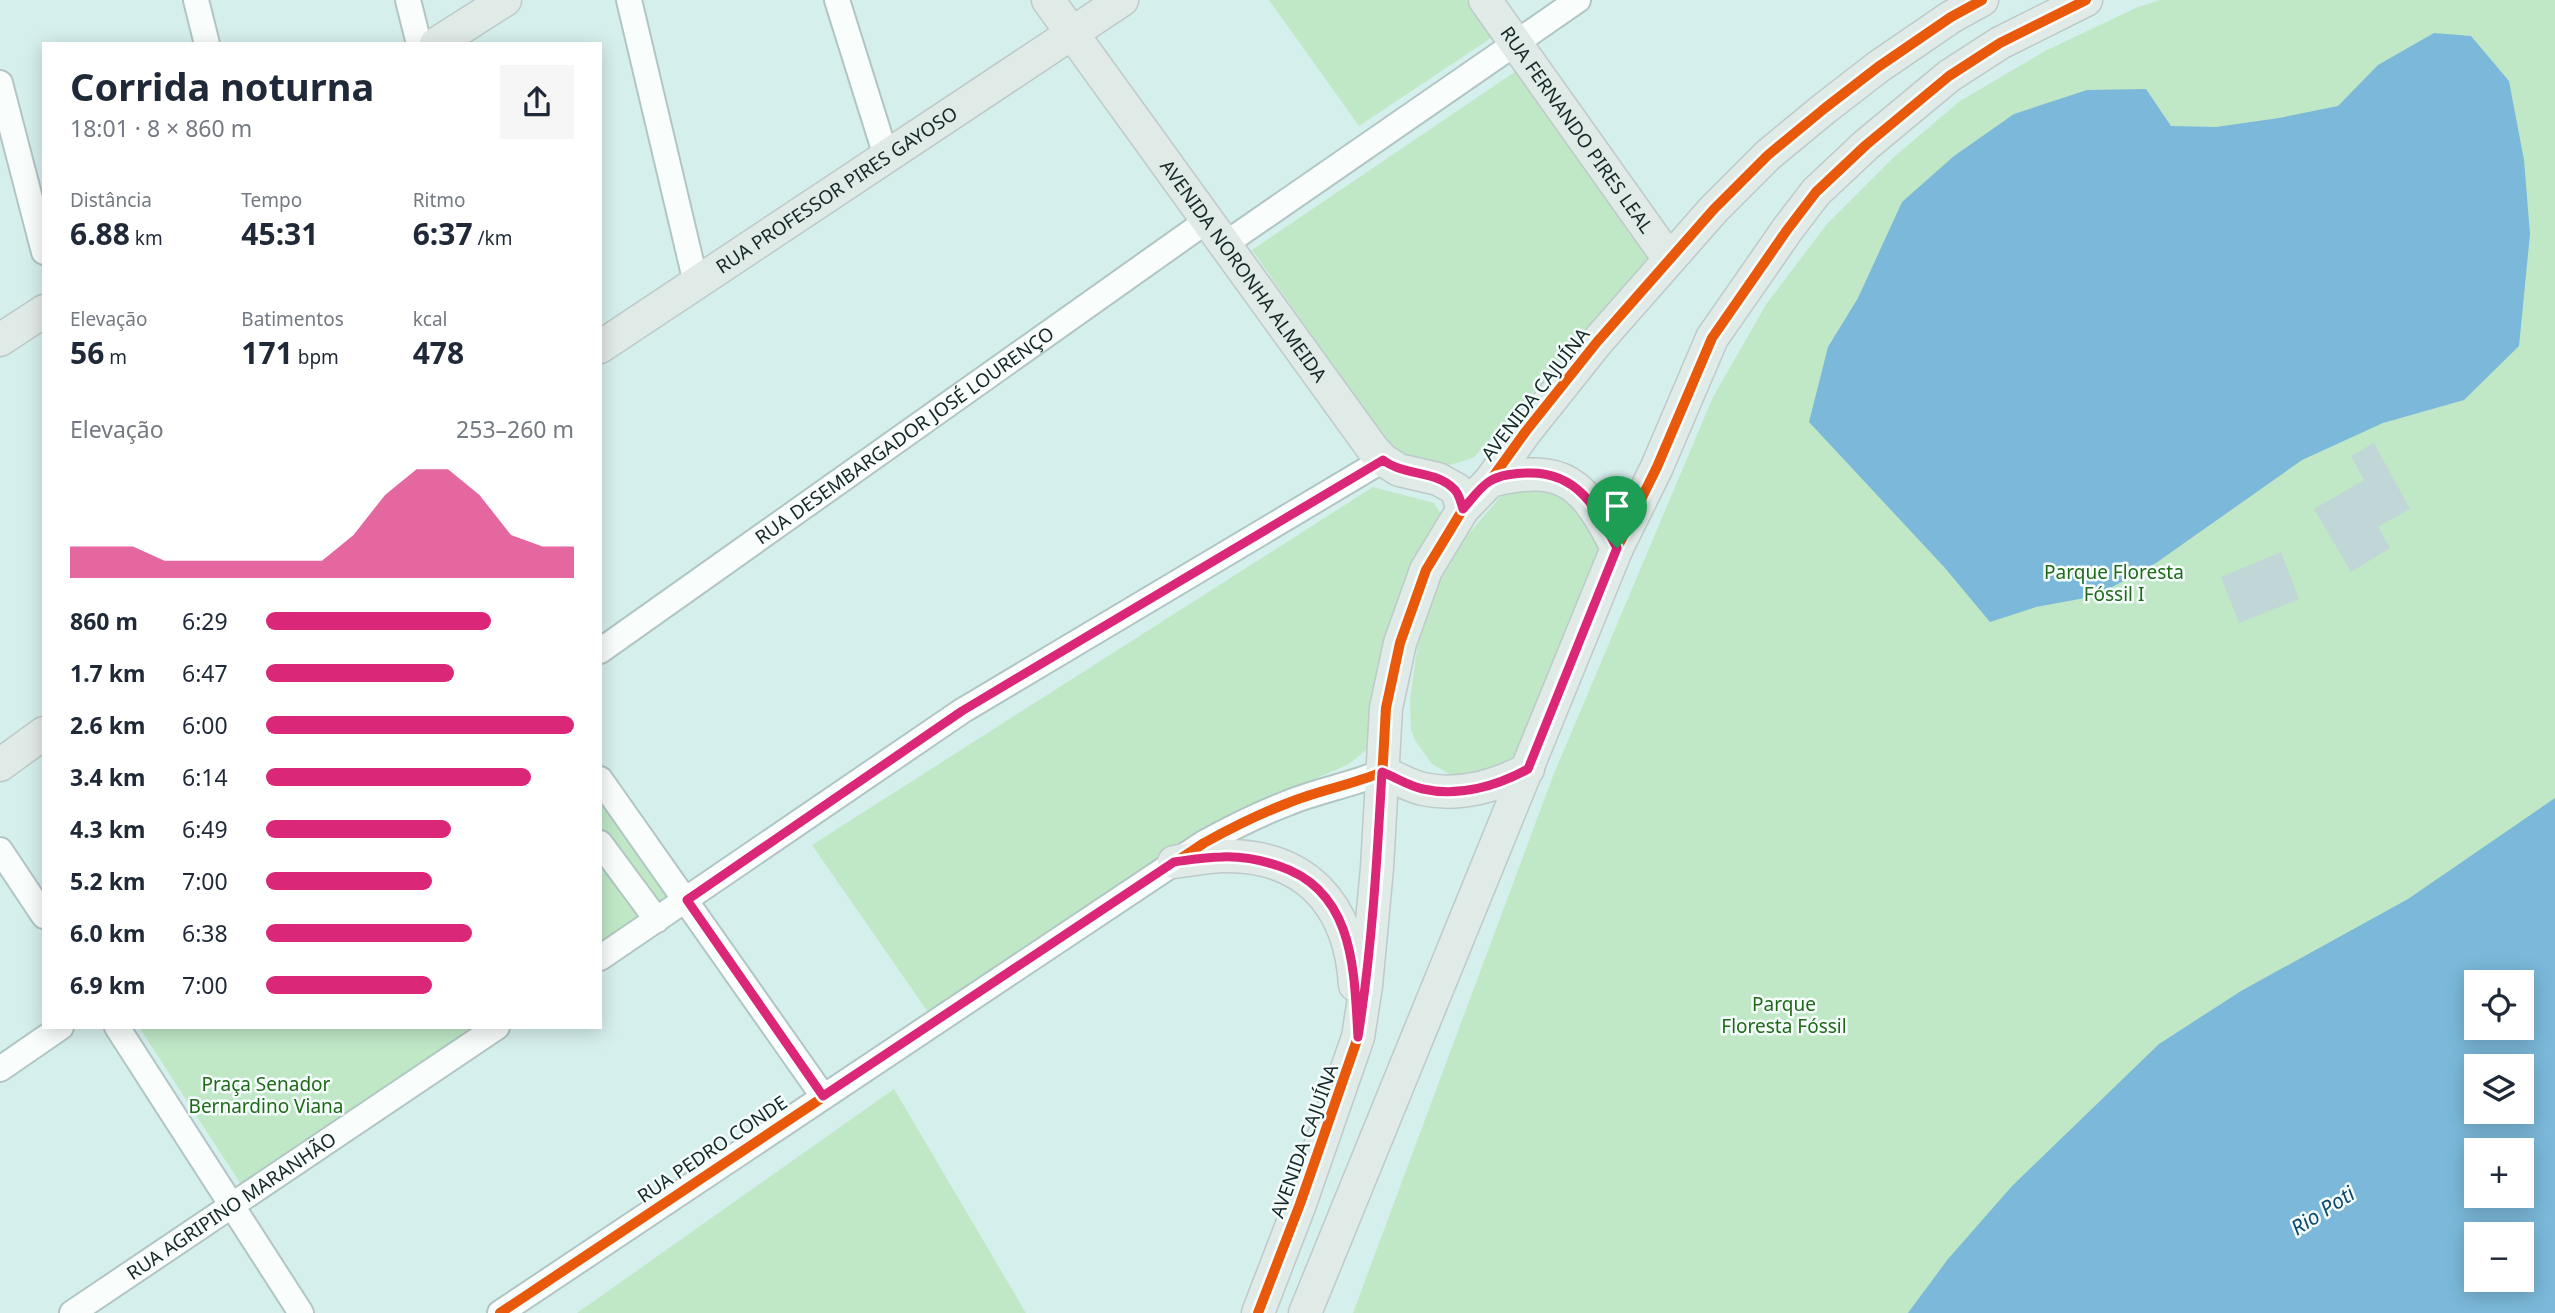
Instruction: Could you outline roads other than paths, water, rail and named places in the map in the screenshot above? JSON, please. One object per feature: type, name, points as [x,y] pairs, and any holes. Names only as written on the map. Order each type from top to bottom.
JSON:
[{"type":"main road","points":[[439,42],[505,0]]},
{"type":"main road","name":"AVENIDA NORONHA ALMEIDA","points":[[1048,0],[1383,460]]},
{"type":"main road","name":"RUA PROFESSOR PIRES GAYOSO","points":[[602,346],[1122,0]]},
{"type":"main road","name":"RUA FERNANDO PIRES LEAL","points":[[1485,0],[1670,259]]},
{"type":"main road","name":"AVENIDA CAJUÍNA","points":[[1258,1313],[1300,1204],[1358,1037],[1370,947],[1386,708],[1400,643],[1426,570],[1463,509],[1490,481],[1597,342],[1714,209],[1768,155],[1825,108],[1878,67],[1951,17],[1982,0]]},
{"type":"main road","points":[[1305,1313],[1617,548],[1657,467],[1712,338],[1816,192],[1866,145],[1949,76],[2000,43],[2086,0]]},
{"type":"main road","points":[[0,340],[42,312]]},
{"type":"main road","points":[[1383,460],[1399,470],[1438,479],[1456,489],[1463,509]]},
{"type":"main road","points":[[1490,481],[1519,473],[1539,473],[1567,482],[1583,494],[1600,514],[1617,548]]},
{"type":"main road","points":[[0,765],[42,734]]},
{"type":"main road","points":[[1382,772],[1423,789],[1461,791],[1495,785],[1528,769]]},
{"type":"main road","points":[[1174,862],[1222,856],[1264,861],[1293,871],[1319,889],[1342,923],[1349,947],[1358,1037]]},
{"type":"street","points":[[196,0],[206,42]]},
{"type":"street","points":[[408,0],[418,42]]},
{"type":"street","points":[[629,0],[696,283]]},
{"type":"street","points":[[837,0],[886,156]]},
{"type":"street","name":"RUA DESEMBARGADOR JOSÉ LOURENÇO","points":[[602,651],[1217,232],[1578,0]]},
{"type":"street","points":[[0,83],[42,244]]},
{"type":"street","points":[[602,957],[962,711],[1383,460]]},
{"type":"street","name":"RUA PEDRO CONDE","points":[[500,1313],[1174,862],[1236,825],[1321,791],[1361,781],[1382,772]]},
{"type":"street","points":[[602,782],[823,1096]]},
{"type":"street","points":[[602,846],[657,920]]},
{"type":"street","points":[[0,850],[42,913]]},
{"type":"street","points":[[0,1069],[58,1029]]},
{"type":"street","points":[[118,1029],[301,1313]]},
{"type":"street","name":"RUA AGRIPINO MARANHÃO","points":[[72,1313],[494,1029]]},
{"type":"water","points":[[2434,33],[2471,36],[2509,81],[2524,160],[2530,234],[2519,346],[2464,400],[2383,423],[2302,460],[2156,563],[2096,596],[2036,607],[1990,622],[1945,568],[1809,422],[1828,347],[1858,298],[1902,202],[1954,156],[2014,114],[2087,90],[2146,89],[2171,126],[2216,127],[2279,118],[2338,106],[2378,65]]},
{"type":"water","name":"Rio Poti","points":[[2555,798],[2555,1313],[1908,1313],[1948,1259],[2013,1185],[2159,1044],[2241,991],[2408,899]]},
{"type":"park label","name":"Parque Floresta Fóssil I","points":[[2114,583]]},
{"type":"park label","name":"Parque Floresta Fóssil","points":[[1784,1015]]},
{"type":"park label","name":"Praça Senador Bernardino Viana","points":[[266,1095]]}]
